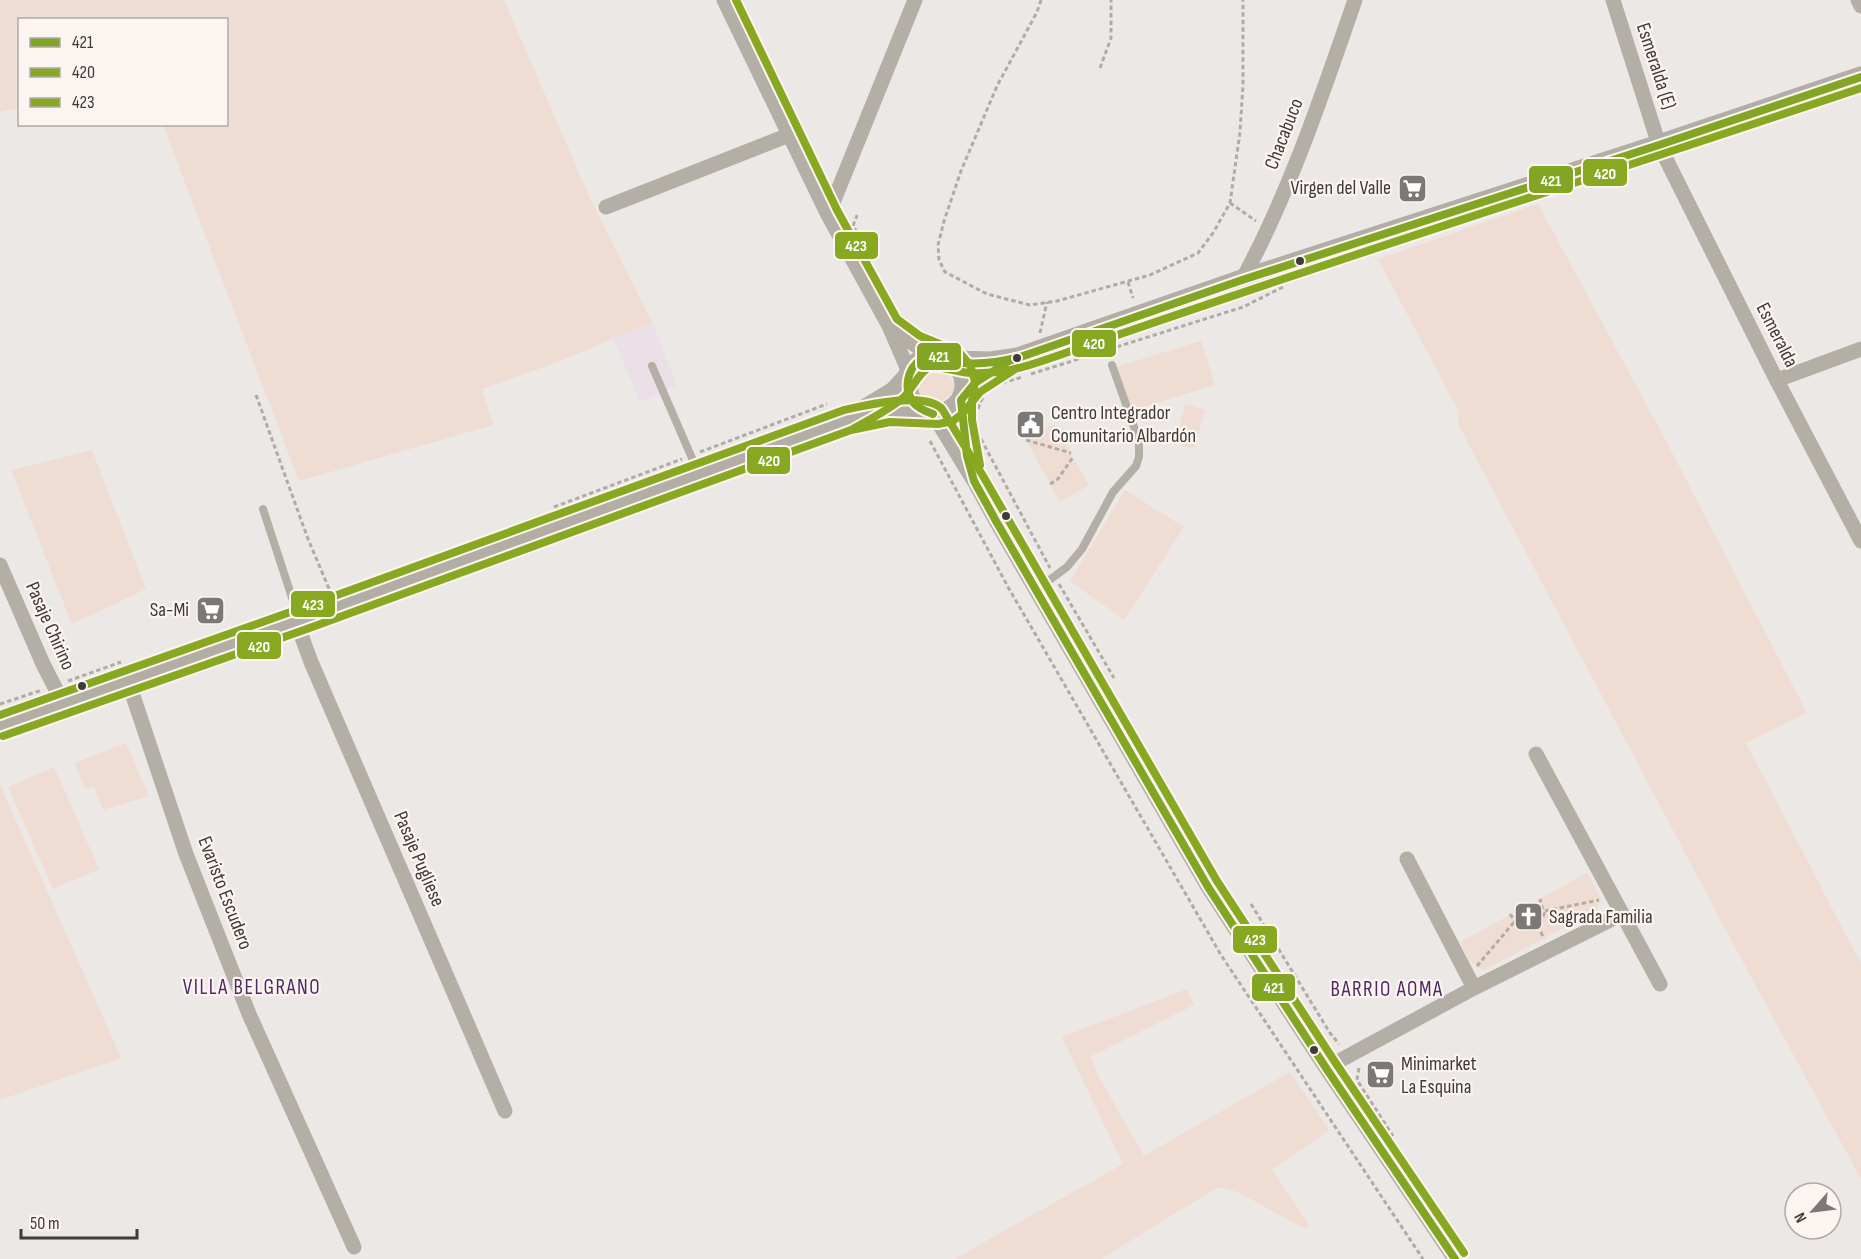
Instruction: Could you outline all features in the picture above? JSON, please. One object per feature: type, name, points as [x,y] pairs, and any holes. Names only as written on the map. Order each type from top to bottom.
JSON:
[{"type":"main road","points":[[0,726],[58,694],[128,681],[298,621],[328,597],[694,465],[848,420],[904,410],[931,414],[949,411],[967,401],[989,373],[1009,361],[1242,280],[1861,77]]},
{"type":"main road","points":[[848,420],[894,392],[916,363],[926,357],[992,362],[1009,361]]},
{"type":"main road","points":[[945,358],[961,370],[967,401]]},
{"type":"main road","points":[[908,375],[908,392],[915,405],[931,414]]},
{"type":"street","points":[[724,0],[828,215],[890,327],[908,375]]},
{"type":"street","points":[[828,215],[915,0]]},
{"type":"street","name":"Chacabuco","points":[[1242,280],[1268,232],[1329,77],[1355,0]]},
{"type":"street","name":"Esmeralda (E)","points":[[1613,0],[1659,145]]},
{"type":"street","points":[[1858,0],[1861,6]]},
{"type":"street","points":[[606,207],[789,135]]},
{"type":"street","name":"Esmeralda","points":[[1659,145],[1861,541]]},
{"type":"street","points":[[890,327],[915,345],[945,358]]},
{"type":"street","points":[[1777,380],[1861,349]]},
{"type":"street","points":[[967,401],[967,456],[974,481]]},
{"type":"street","points":[[931,414],[974,481],[1208,887],[1326,1068],[1455,1259]]},
{"type":"street","name":"Pasaje Chirino","points":[[0,565],[58,694]]},
{"type":"street","name":"Pasaje Pugliese","points":[[298,621],[315,672],[505,1111]]},
{"type":"street","name":"Evaristo Escudero","points":[[128,681],[186,854],[249,1014],[354,1247]]},
{"type":"street","points":[[1536,754],[1660,984]]},
{"type":"street","points":[[1407,860],[1474,988]]},
{"type":"street","points":[[1326,1068],[1474,988],[1622,914]]},
{"type":"lane","points":[[1036,590],[1067,567],[1082,549],[1113,492],[1136,466],[1139,457],[1139,441],[1112,365]]},
{"type":"lane","points":[[652,366],[694,465]]},
{"type":"lane","points":[[263,509],[298,621]]},
{"type":"path","points":[[1041,0],[1037,12],[997,86],[944,221],[938,245],[939,260],[945,272],[961,283],[987,294],[1030,305],[1150,275],[1198,253],[1213,233],[1230,203],[1240,132],[1243,97],[1243,0]]},
{"type":"path","points":[[1100,68],[1111,38],[1111,0]]},
{"type":"path","points":[[1230,203],[1268,232]]},
{"type":"path","points":[[857,215],[853,226],[858,236]]},
{"type":"path","points":[[967,401],[981,398],[989,387],[1243,307],[1286,286]]},
{"type":"path","points":[[1044,350],[1040,333],[1047,302]]},
{"type":"path","points":[[256,395],[328,597],[340,586]]},
{"type":"path","points":[[547,509],[694,465],[827,404]]},
{"type":"path","points":[[979,433],[1055,576],[1114,678]]},
{"type":"path","points":[[1026,440],[1072,455],[1058,478],[1050,484]]},
{"type":"path","points":[[930,441],[1008,587],[1221,955],[1423,1259]]},
{"type":"path","points":[[0,704],[58,694],[130,659]]},
{"type":"path","points":[[1596,890],[1601,899],[1599,905]]},
{"type":"path","points":[[1510,914],[1525,929],[1538,925],[1545,911],[1540,899]]},
{"type":"path","points":[[1545,911],[1601,899]]},
{"type":"path","points":[[1251,904],[1336,1043],[1341,1044]]},
{"type":"path","points":[[1476,968],[1515,921]]},
{"type":"path","points":[[1538,925],[1544,939]]},
{"type":"path","points":[[1471,962],[1476,968],[1484,970]]},
{"type":"path","points":[[1363,1060],[1359,1067],[1357,1080],[1394,1137]]},
{"type":"shaded area","points":[[0,0],[504,0],[589,196],[652,322],[558,362],[482,389],[493,425],[299,481],[163,126],[228,126],[228,18],[18,18],[18,108],[0,112]]},
{"type":"shaded area","points":[[1538,204],[1665,439],[1807,713],[1746,743],[1861,964],[1861,1179],[1737,951],[1458,424],[1459,412],[1378,259]]},
{"type":"shaded area","points":[[652,322],[677,386],[640,402],[613,339]]},
{"type":"shaded area","points":[[1201,341],[1215,385],[1130,411],[1116,367]]},
{"type":"shaded area","points":[[927,365],[945,372],[952,379],[956,388],[946,399],[928,401],[911,389],[914,373]]},
{"type":"shaded area","points":[[1185,404],[1205,410],[1194,449],[1175,444]]},
{"type":"shaded area","points":[[1054,424],[1089,485],[1060,502],[1026,440]]},
{"type":"shaded area","points":[[92,450],[146,589],[72,624],[11,470]]},
{"type":"shaded area","points":[[1125,490],[1184,527],[1124,620],[1070,581]]},
{"type":"shaded area","points":[[126,743],[149,796],[103,810],[94,786],[85,789],[75,763]]},
{"type":"shaded area","points":[[54,767],[99,869],[53,889],[8,787]]},
{"type":"shaded area","points":[[0,785],[121,1058],[0,1100]]},
{"type":"shaded area","points":[[1587,873],[1601,899],[1595,911],[1484,970],[1475,966],[1469,959],[1460,942]]},
{"type":"shaded area","points":[[1187,989],[1194,1005],[1090,1057],[1100,1079],[1144,1156],[1290,1072],[1329,1130],[1272,1170],[1309,1225],[1305,1229],[1238,1192],[1218,1187],[1101,1259],[954,1259],[1123,1164],[1062,1037]]},
{"type":"transit line","name":"423","points":[[736,0],[837,210],[897,319],[920,336],[959,352],[970,365],[975,381],[972,420],[980,465]]},
{"type":"transit line","name":"421","points":[[1455,1259],[1326,1068],[1208,887],[996,521],[974,481],[967,456],[961,400],[975,383],[1009,361],[1242,280],[1861,77]]},
{"type":"transit line","name":"420","points":[[853,429],[904,397],[928,368],[982,373],[1013,370],[1033,364],[1255,288],[1861,88]]},
{"type":"transit line","name":"421","points":[[933,414],[917,406],[909,393],[908,380],[916,363],[932,356],[963,363],[979,363],[1003,361],[1027,355]]},
{"type":"transit line","name":"420","points":[[3,736],[304,630],[851,430],[890,422],[938,424],[953,421],[963,413],[980,392],[1014,370]]},
{"type":"transit line","name":"423","points":[[0,715],[296,610],[844,410],[909,400],[934,404],[942,409],[983,476],[1217,881],[1335,1062],[1464,1253]]},
{"type":"place","name":"Virgen del Valle","points":[[1412,188]]},
{"type":"place","name":"Centro Integrador Comunitario Albardón","points":[[1030,425]]},
{"type":"place","name":"Sa-Mi","points":[[210,610]]},
{"type":"place","name":"Sagrada Familia","points":[[1528,917]]},
{"type":"place","name":"Minimarket La Esquina","points":[[1380,1075]]},
{"type":"district","name":"VILLA BELGRANO","points":[[252,987]]},
{"type":"district","name":"BARRIO AOMA","points":[[1387,989]]}]
